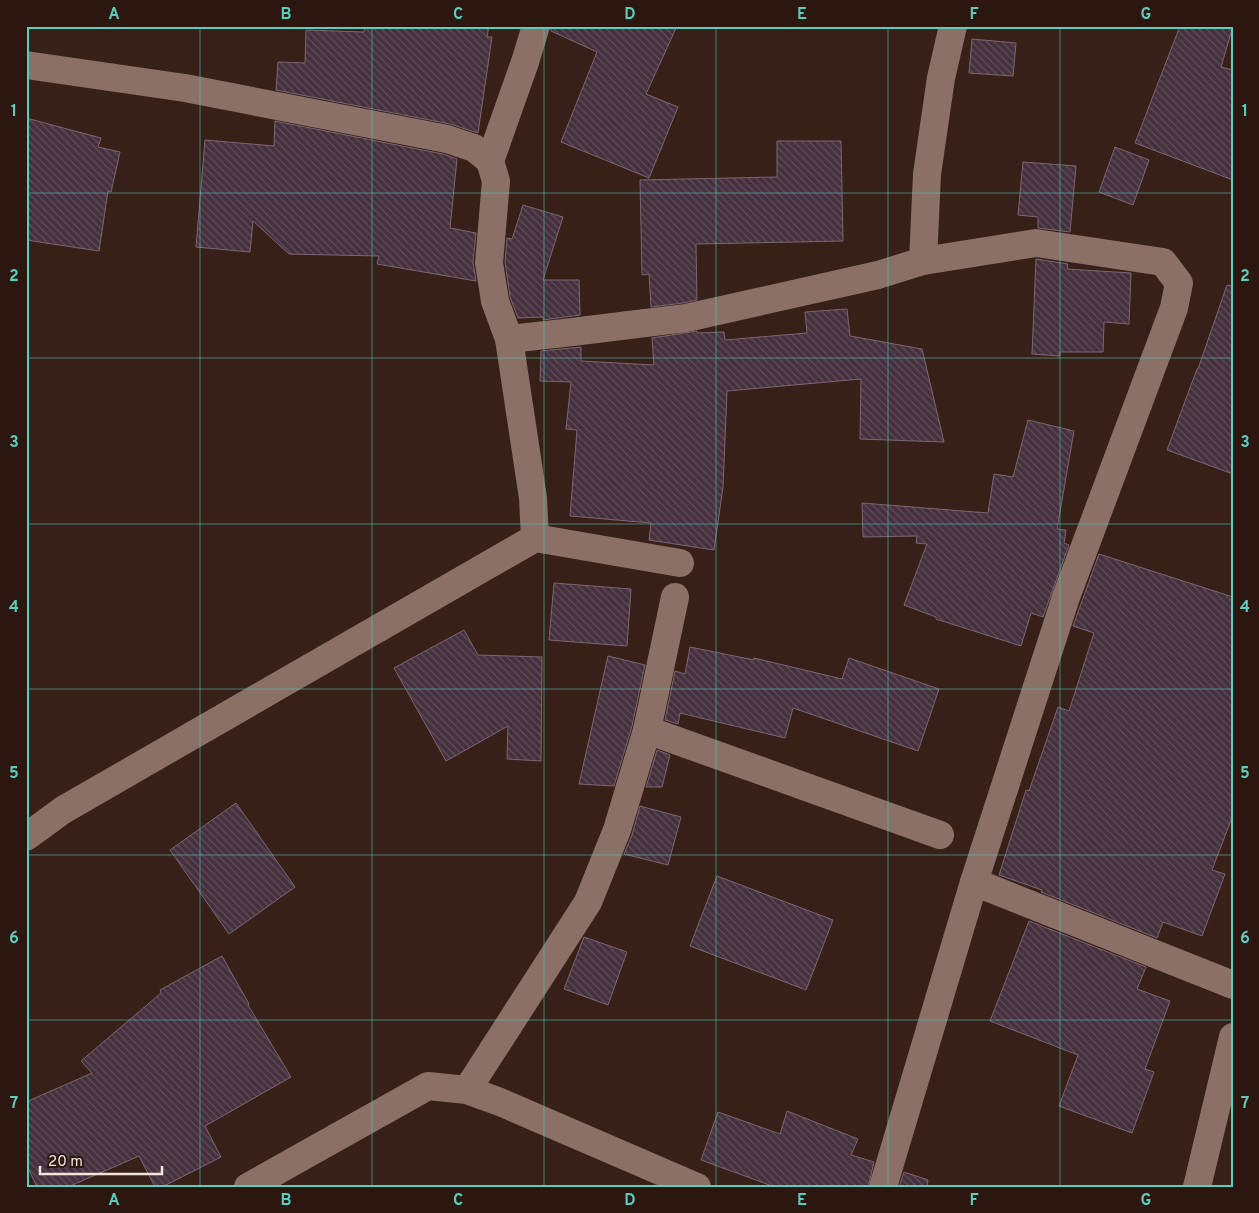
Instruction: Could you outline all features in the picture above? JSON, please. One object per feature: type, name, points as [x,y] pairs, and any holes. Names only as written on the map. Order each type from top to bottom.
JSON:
[{"type":"street","points":[[535,538],[533,498],[509,339],[494,301],[489,263],[496,181],[490,160],[536,26]]},
{"type":"street","points":[[923,262],[927,174],[941,78],[953,26]]},
{"type":"street","points":[[26,65],[185,88],[438,137],[474,148],[490,160]]},
{"type":"street","points":[[509,339],[686,318],[878,275],[923,262],[1036,243],[1163,262],[1179,283],[1174,308],[1066,597],[974,882],[883,1187]]},
{"type":"street","points":[[26,837],[63,810],[535,538],[680,562]]},
{"type":"street","points":[[468,1090],[588,902],[617,830],[647,730],[675,597]]},
{"type":"street","points":[[647,730],[940,835]]},
{"type":"street","points":[[974,882],[1233,985]]},
{"type":"street","points":[[1197,1187],[1233,1037]]},
{"type":"street","points":[[248,1187],[428,1086],[468,1090],[698,1187]]},
{"type":"building","points":[[365,26],[489,26],[487,37],[492,37],[478,133],[450,124],[276,90],[278,62],[305,63],[306,30],[364,32]]},
{"type":"building","points":[[551,26],[677,26],[646,94],[678,107],[649,178],[561,142],[597,52],[551,31]]},
{"type":"building","points":[[1180,26],[1233,26],[1221,67],[1233,70],[1233,180],[1135,143]]},
{"type":"building","points":[[972,39],[1016,43],[1013,76],[969,73]]},
{"type":"building","points":[[26,118],[101,138],[98,147],[120,152],[111,192],[108,191],[99,251],[26,240]]},
{"type":"building","points":[[275,121],[443,154],[457,159],[450,228],[476,233],[473,262],[476,281],[377,264],[379,256],[289,254],[253,221],[250,252],[196,247],[205,140],[274,146]]},
{"type":"building","points":[[777,141],[841,141],[843,241],[696,244],[697,300],[651,307],[649,274],[642,275],[640,180],[777,177]]},
{"type":"building","points":[[1115,147],[1149,160],[1133,205],[1099,192]]},
{"type":"building","points":[[1023,162],[1076,166],[1070,232],[1038,228],[1038,217],[1018,215]]},
{"type":"building","points":[[523,205],[563,217],[543,280],[579,280],[580,315],[543,320],[543,317],[518,318],[510,297],[505,262],[507,238],[512,239]]},
{"type":"building","points":[[1036,259],[1068,264],[1067,269],[1131,273],[1129,324],[1104,322],[1103,352],[1060,352],[1060,356],[1032,354]]},
{"type":"building","points":[[1227,285],[1233,286],[1233,474],[1167,450]]},
{"type":"building","points":[[847,309],[850,336],[922,349],[944,442],[860,439],[861,379],[727,391],[723,487],[714,550],[649,540],[651,523],[570,516],[577,430],[566,429],[571,382],[540,381],[541,351],[581,347],[581,361],[654,365],[652,338],[697,331],[697,333],[724,332],[725,340],[807,333],[805,312]]},
{"type":"building","points":[[1028,420],[1074,431],[1057,529],[1066,530],[1064,543],[1069,545],[1043,617],[1031,613],[1021,646],[936,619],[936,617],[904,605],[927,544],[916,543],[917,536],[863,537],[862,503],[988,513],[994,474],[1013,477]]},
{"type":"building","points":[[1099,554],[1233,597],[1233,815],[1212,870],[1225,874],[1202,936],[1163,922],[1157,938],[1041,892],[1042,890],[999,875],[1026,790],[1029,791],[1058,707],[1069,711],[1094,633],[1073,626]]},
{"type":"building","points":[[554,583],[631,589],[627,646],[549,640]]},
{"type":"building","points":[[464,630],[478,655],[542,657],[541,761],[507,759],[508,726],[446,761],[394,668]]},
{"type":"building","points":[[690,647],[754,660],[754,658],[842,679],[849,658],[939,689],[918,751],[793,708],[785,738],[680,713],[678,724],[665,720],[675,671],[685,674]]},
{"type":"building","points":[[608,656],[645,665],[632,726],[614,786],[579,784]]},
{"type":"building","points":[[657,750],[670,755],[662,787],[646,787]]},
{"type":"building","points":[[236,803],[295,887],[229,934],[170,850]]},
{"type":"building","points":[[640,806],[681,817],[668,865],[624,854],[632,835]]},
{"type":"building","points":[[717,876],[833,920],[806,990],[690,946]]},
{"type":"building","points":[[1029,921],[1146,967],[1137,989],[1170,1001],[1145,1069],[1154,1072],[1132,1133],[1059,1106],[1078,1055],[990,1021]]},
{"type":"building","points":[[584,937],[627,952],[608,1005],[564,989]]},
{"type":"building","points":[[222,956],[248,1005],[291,1077],[205,1126],[221,1157],[162,1187],[155,1187],[139,1156],[68,1187],[37,1187],[26,1164],[26,1102],[92,1073],[81,1061],[161,993],[160,990]]},
{"type":"building","points":[[787,1111],[858,1139],[851,1155],[874,1162],[868,1187],[775,1187],[701,1160],[718,1112],[780,1134]]},
{"type":"building","points":[[904,1172],[928,1180],[927,1187],[899,1187]]}]
